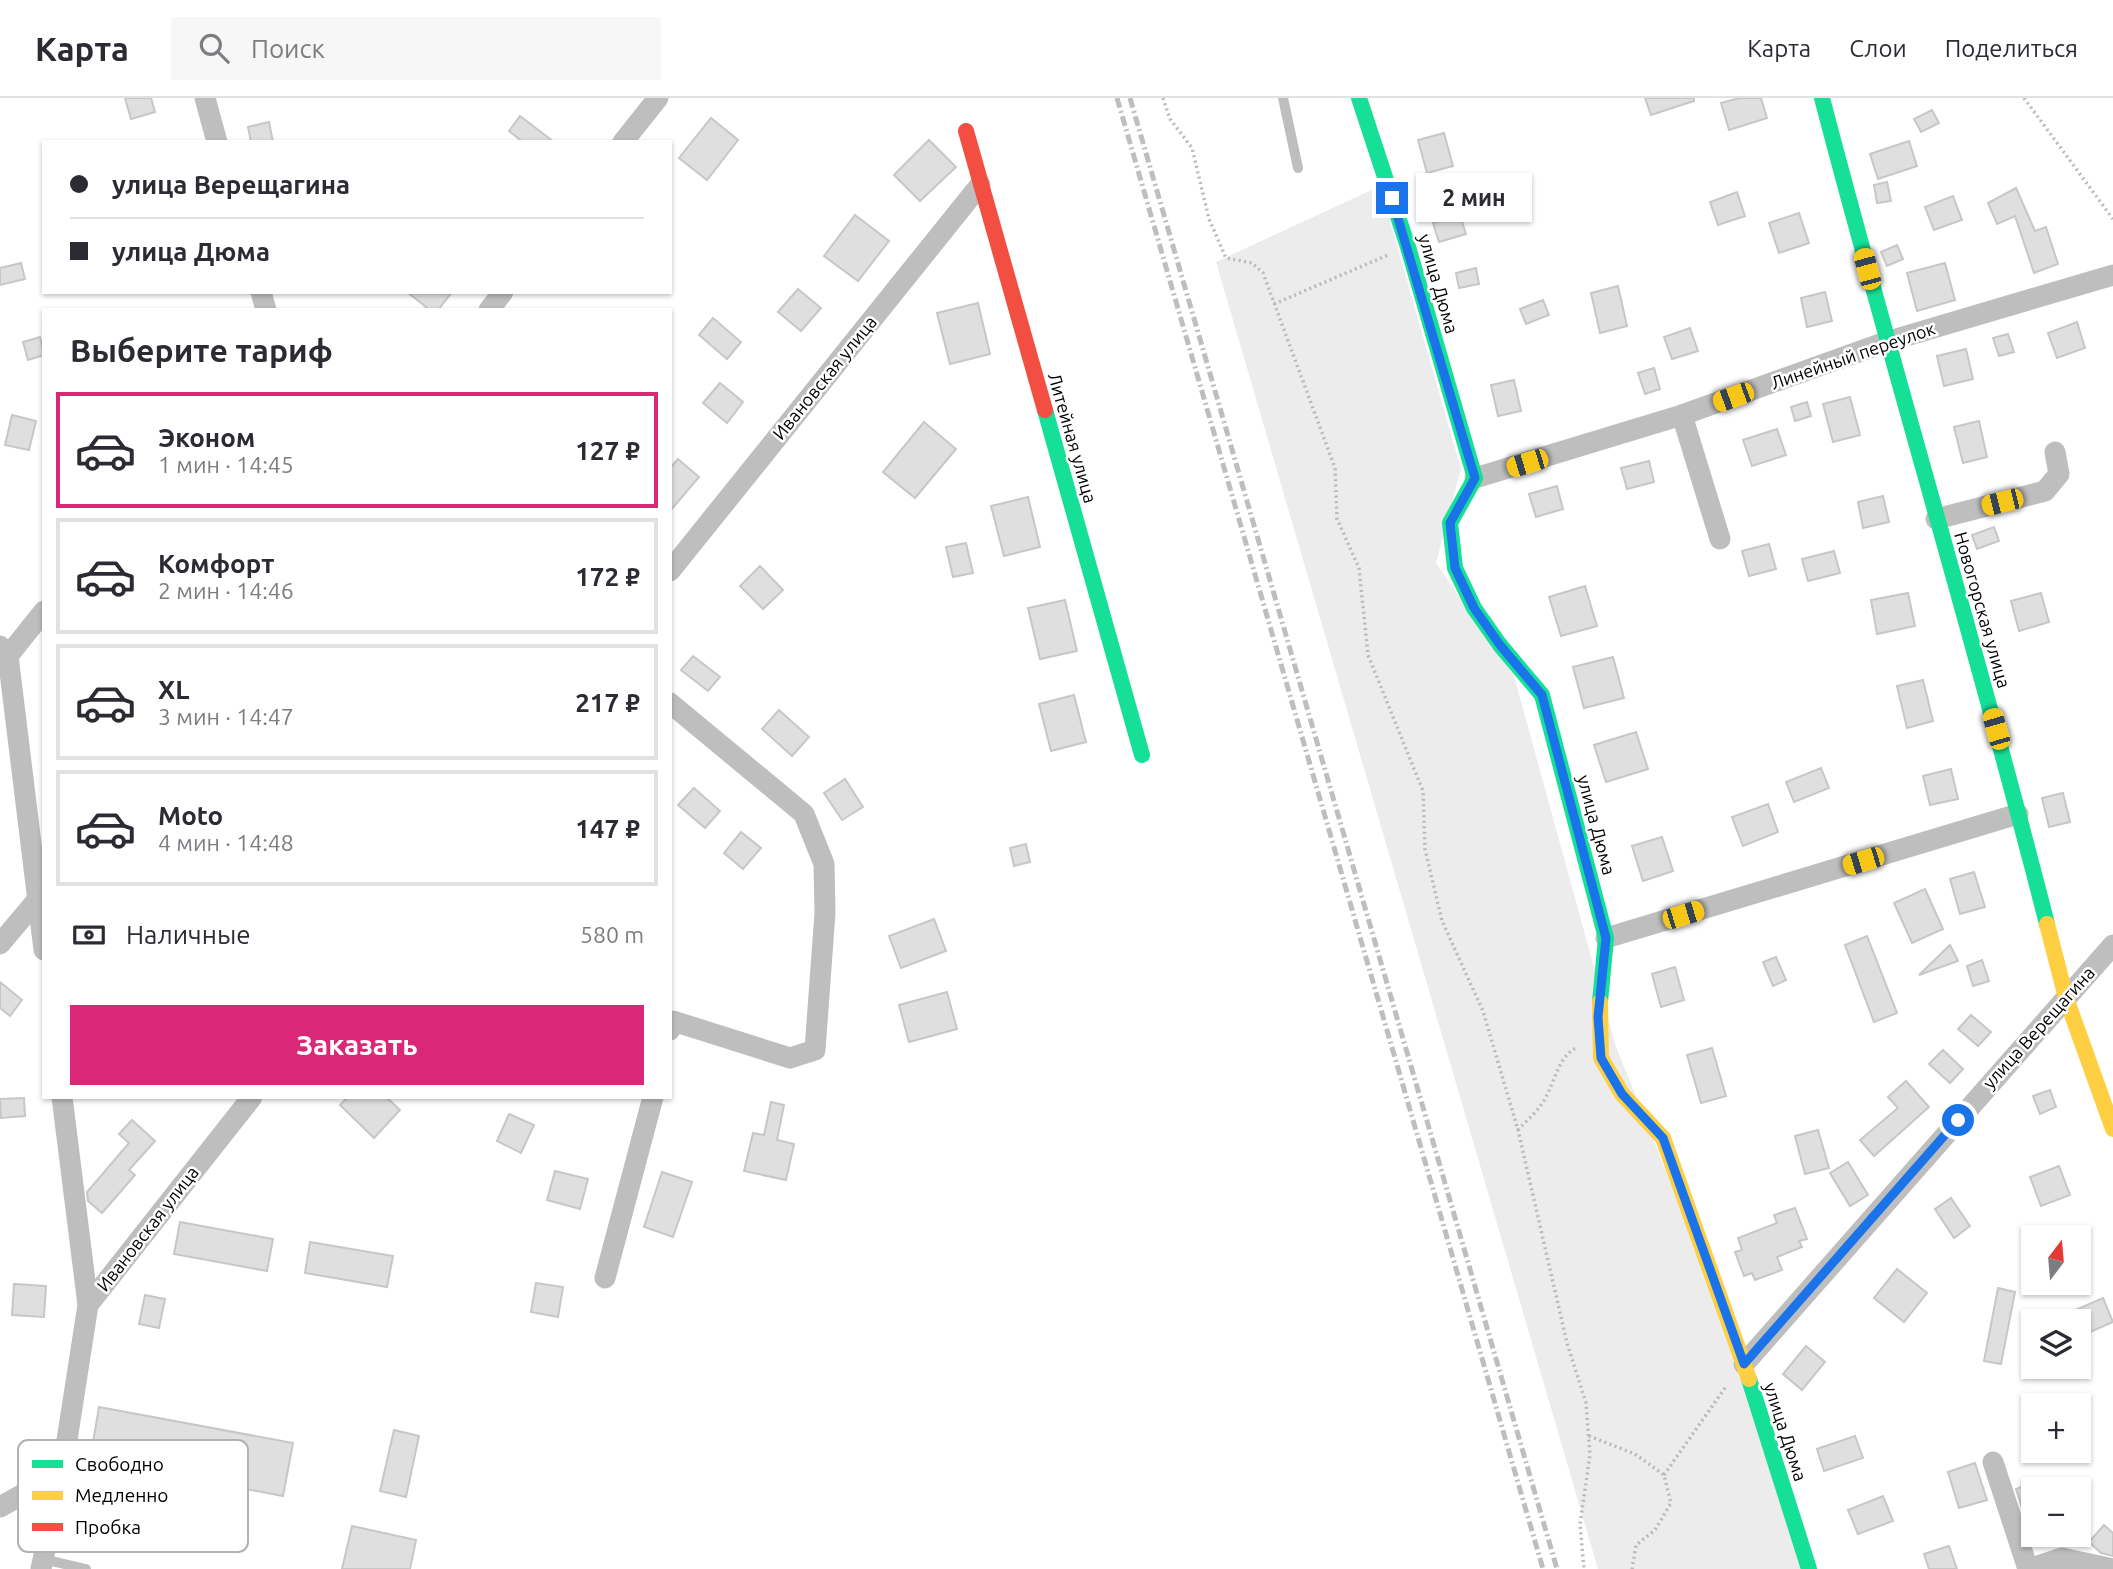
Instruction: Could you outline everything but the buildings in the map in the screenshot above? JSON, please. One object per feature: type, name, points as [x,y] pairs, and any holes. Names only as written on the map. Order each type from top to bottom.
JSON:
[{"type":"street","points":[[205,98],[216,140]]},
{"type":"street","points":[[625,140],[658,98]]},
{"type":"street","name":"улица Дюма","points":[[1359,98],[1408,247],[1475,478],[1450,523],[1455,568],[1474,608],[1500,645],[1542,695],[1606,938],[1598,1017],[1601,1058],[1622,1094],[1663,1138],[1744,1364],[1809,1569]]},
{"type":"street","name":"Новогорская улица","points":[[1822,98],[2066,998],[2113,1129]]},
{"type":"street","name":"Литейная улица","points":[[966,131],[1142,755]]},
{"type":"street","name":"Ивановская улица","points":[[672,569],[980,185]]},
{"type":"street","name":"Линейный переулок","points":[[1475,478],[1682,415],[1886,342],[2113,275]]},
{"type":"street","points":[[491,308],[501,294]]},
{"type":"street","points":[[1682,415],[1720,539]]},
{"type":"street","points":[[1936,519],[2045,491],[2059,474],[2055,452]]},
{"type":"street","points":[[42,613],[4,660],[42,914]]},
{"type":"street","points":[[672,705],[804,814],[824,864],[825,913],[815,1050],[790,1058],[673,1021],[672,1024]]},
{"type":"street","points":[[1606,938],[2018,814]]},
{"type":"street","points":[[0,944],[41,896]]},
{"type":"street","name":"улица Верещагина","points":[[1744,1364],[2113,945]]},
{"type":"street","points":[[62,1099],[88,1305]]},
{"type":"street","name":"Ивановская улица","points":[[67,1440],[88,1305],[250,1099]]},
{"type":"street","points":[[605,1278],[652,1099]]},
{"type":"street","points":[[1993,1462],[2028,1569],[2062,1558],[2113,1569]]},
{"type":"street","points":[[0,1507],[18,1497]]},
{"type":"lane","points":[[1283,98],[1298,168]]},
{"type":"lane","points":[[42,1564],[86,1569]]},
{"type":"path","points":[[1163,98],[1170,118],[1192,148],[1209,219],[1226,258],[1252,263],[1264,273],[1335,468],[1337,519],[1359,568],[1368,655],[1423,791],[1425,849],[1442,921],[1483,1011],[1518,1130],[1567,1343],[1586,1403],[1590,1455],[1580,1524],[1584,1569]]},
{"type":"path","points":[[2024,98],[2113,219]]},
{"type":"path","points":[[1274,304],[1408,247]]},
{"type":"path","points":[[1518,1130],[1541,1106],[1552,1088],[1559,1066],[1572,1049],[1600,1042]]},
{"type":"path","points":[[1664,1475],[1744,1364]]},
{"type":"path","points":[[1588,1436],[1636,1454],[1664,1475],[1671,1503],[1655,1530],[1636,1545],[1632,1569]]},
{"type":"shaded area","points":[[1380,186],[1461,469],[1436,563],[1514,676],[1616,1047],[1778,1450],[1807,1569],[1598,1569],[1216,262]]},
{"type":"railway","points":[[1117,98],[1543,1569]]},
{"type":"railway","points":[[1130,98],[1557,1569]]},
{"type":"traffic: fast","points":[[1359,98],[1408,247],[1475,478],[1450,523],[1455,568],[1474,608],[1500,645],[1542,695],[1606,938],[1600,1002]]},
{"type":"traffic: fast","points":[[1822,98],[2047,924]]},
{"type":"traffic: fast","points":[[1045,410],[1142,755]]},
{"type":"traffic: fast","points":[[1749,1379],[1809,1569]]},
{"type":"traffic: slow","points":[[2047,924],[2066,998],[2113,1129]]},
{"type":"traffic: slow","points":[[1600,1002],[1601,1058],[1622,1094],[1663,1138],[1749,1379]]},
{"type":"traffic: jam","points":[[966,131],[1045,410]]},
{"type":"route","points":[[1392,198],[1475,478],[1450,523],[1455,568],[1474,608],[1500,645],[1542,695],[1606,938],[1598,1017],[1601,1058],[1622,1094],[1663,1138],[1744,1364],[1958,1120]]}]
